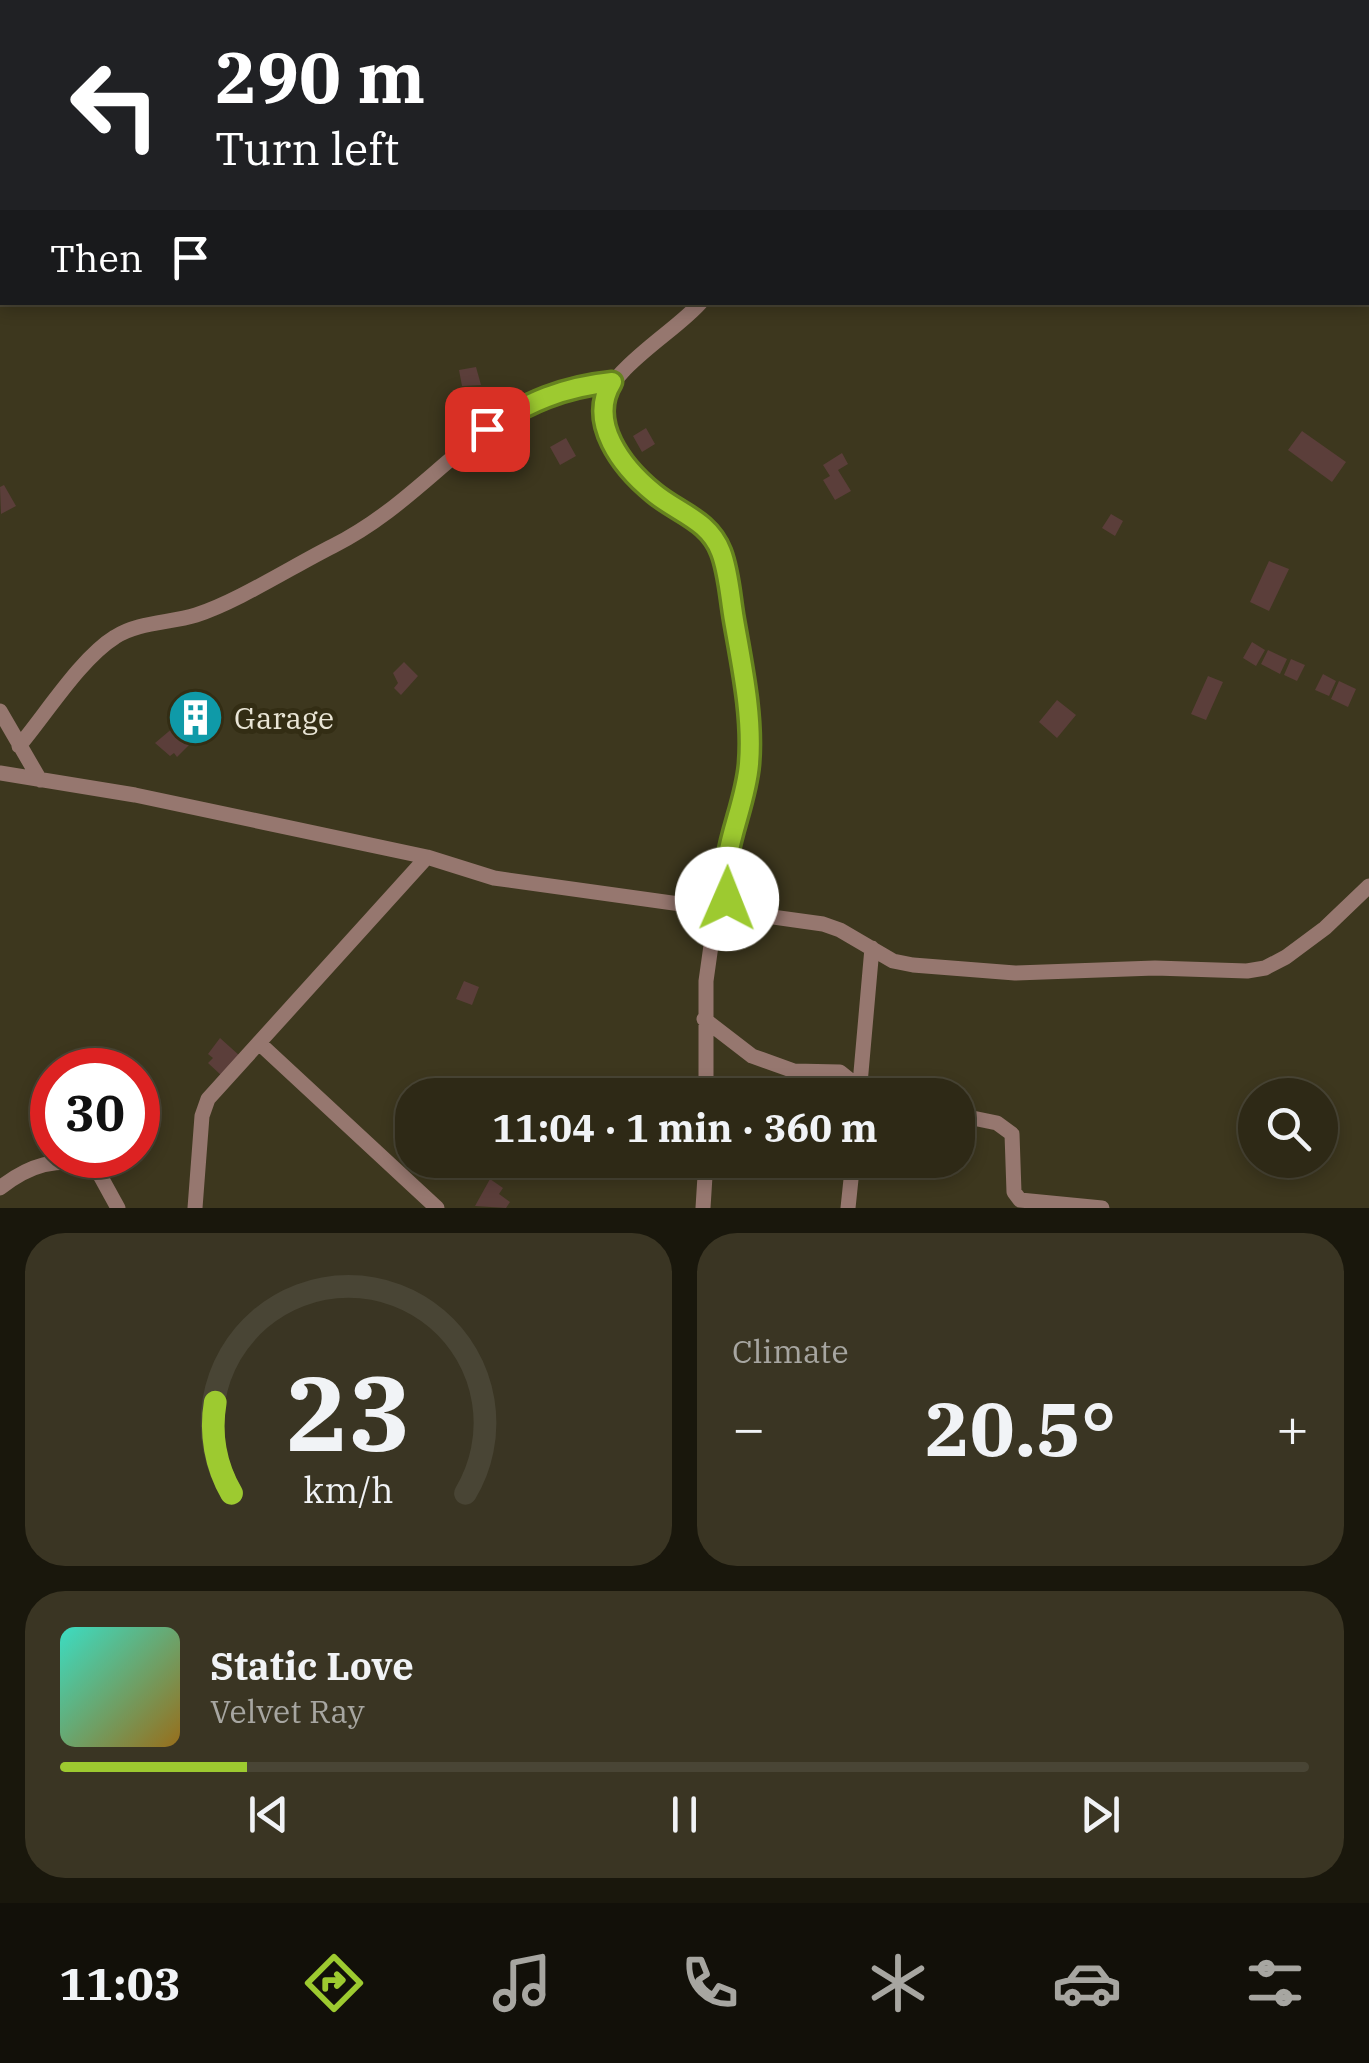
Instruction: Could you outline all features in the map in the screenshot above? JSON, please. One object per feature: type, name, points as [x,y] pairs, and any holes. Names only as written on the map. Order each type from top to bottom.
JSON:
[{"type":"street","points":[[698,305],[612,382],[602,408],[607,436],[651,491],[705,526],[722,553],[730,586],[749,737],[746,780],[725,860],[727,899],[734,912]]},
{"type":"street","points":[[20,746],[91,660],[118,635],[221,605],[378,518],[466,444],[529,402],[582,386],[612,382]]},
{"type":"street","points":[[0,710],[40,780]]},
{"type":"street","points":[[0,773],[135,795],[428,857],[494,878],[822,924],[893,961],[1015,974],[1265,968],[1325,928],[1369,886]]},
{"type":"street","points":[[195,1208],[204,1106],[428,857]]},
{"type":"street","points":[[706,1078],[704,1019],[716,910]]},
{"type":"street","points":[[860,1078],[872,948]]},
{"type":"street","points":[[704,1019],[752,1056],[794,1071],[840,1072],[848,1078]]},
{"type":"street","points":[[259,1043],[438,1208]]},
{"type":"street","points":[[975,1120],[1009,1129],[1013,1140],[1012,1200],[1102,1208]]},
{"type":"street","points":[[0,1188],[30,1169]]},
{"type":"street","points":[[101,1178],[118,1208]]},
{"type":"street","points":[[703,1208],[705,1178]]},
{"type":"street","points":[[848,1208],[851,1178]]},
{"type":"building","points":[[476,367],[481,385],[462,386],[459,370]]},
{"type":"building","points":[[646,428],[655,444],[642,452],[633,436]]},
{"type":"building","points":[[1302,431],[1346,462],[1332,482],[1288,450]]},
{"type":"building","points":[[566,438],[576,456],[560,465],[550,447]]},
{"type":"building","points":[[842,453],[848,464],[838,470],[851,491],[835,500],[823,480],[830,476],[823,465]]},
{"type":"building","points":[[4,485],[16,506],[1,514],[0,487]]},
{"type":"building","points":[[1111,514],[1123,521],[1115,536],[1102,528]]},
{"type":"building","points":[[1269,561],[1289,569],[1269,611],[1250,602]]},
{"type":"building","points":[[1252,642],[1265,650],[1256,666],[1243,658]]},
{"type":"building","points":[[1268,650],[1287,659],[1280,674],[1261,664]]},
{"type":"building","points":[[1291,659],[1305,665],[1297,681],[1284,675]]},
{"type":"building","points":[[404,662],[418,676],[401,695],[394,688],[398,683],[393,673]]},
{"type":"building","points":[[1323,674],[1336,681],[1329,696],[1315,690]]},
{"type":"building","points":[[1208,676],[1223,682],[1206,720],[1191,714]]},
{"type":"building","points":[[1339,681],[1356,689],[1348,707],[1331,699]]},
{"type":"building","points":[[1057,700],[1076,715],[1057,738],[1039,722]]},
{"type":"building","name":"Garage","points":[[189,702],[209,726],[200,733],[180,709]]},
{"type":"building","points":[[174,727],[191,743],[177,757],[155,743]]},
{"type":"building","points":[[464,981],[479,987],[472,1005],[456,999]]},
{"type":"building","points":[[220,1038],[240,1056],[222,1076],[208,1063],[213,1058],[208,1054]]},
{"type":"building","points":[[490,1179],[503,1188],[499,1194],[510,1202],[506,1208],[475,1206]]},
{"type":"place","name":"Garage","points":[[195,717]]},
{"type":"route","points":[[487,429],[529,402],[550,394],[612,382],[604,394],[602,422],[617,452],[651,491],[705,526],[722,553],[730,586],[749,737],[749,765],[725,860],[727,899]]}]
